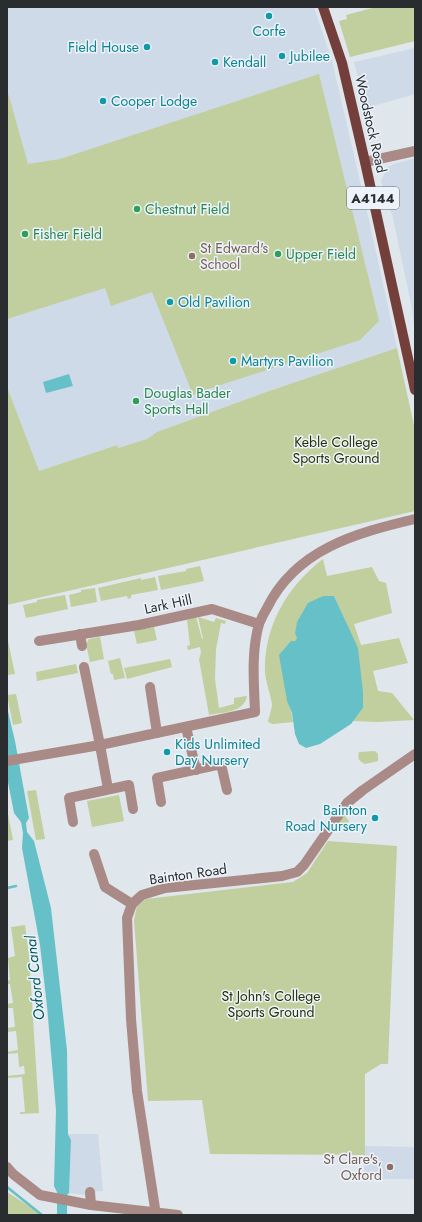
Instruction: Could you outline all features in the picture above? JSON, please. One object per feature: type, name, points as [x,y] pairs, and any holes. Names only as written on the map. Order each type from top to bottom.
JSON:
[{"type":"main road","name":"Woodstock Road","points":[[323,7],[342,63],[415,390]]},
{"type":"street","points":[[365,162],[415,151]]},
{"type":"street","points":[[7,761],[100,745],[255,712],[254,664],[259,624],[275,593],[297,568],[324,549],[355,535],[415,519]]},
{"type":"street","name":"Lark Hill","points":[[39,642],[212,609],[259,624]]},
{"type":"street","points":[[80,634],[82,646]]},
{"type":"street","points":[[84,667],[108,789]]},
{"type":"street","points":[[150,687],[157,733]]},
{"type":"street","points":[[186,727],[196,770]]},
{"type":"street","name":"Bainton Road","points":[[132,904],[142,895],[165,888],[282,876],[297,872],[304,865],[347,804],[363,790],[415,754]]},
{"type":"street","points":[[161,802],[157,778],[221,764],[227,790]]},
{"type":"street","points":[[73,822],[68,798],[108,789],[129,785],[133,809]]},
{"type":"street","points":[[94,854],[105,887],[132,904],[127,918],[131,1019],[136,1084],[156,1213]]},
{"type":"street","points":[[7,1167],[13,1174],[40,1195],[91,1205],[178,1215]]},
{"type":"street","points":[[90,1192],[91,1205]]},
{"type":"shaded area","name":"St Edward's School","points":[[7,7],[314,7],[332,61],[397,348],[266,392],[157,432],[147,439],[118,448],[116,445],[7,482]]},
{"type":"shaded area","points":[[415,48],[415,94],[366,108],[354,62]]},
{"type":"shaded area","points":[[415,158],[415,335],[412,309],[393,218],[381,181],[388,167]]},
{"type":"shaded area","points":[[68,1134],[98,1134],[103,1191],[87,1192],[84,1195],[69,1193],[71,1140]]},
{"type":"shaded area","name":"St Clare's, Oxford","points":[[365,1146],[415,1147],[415,1179],[364,1179]]},
{"type":"green space","points":[[376,7],[415,7],[415,41],[350,57],[339,21],[347,19],[346,15]]},
{"type":"green space","points":[[319,74],[379,321],[360,340],[193,395],[152,292],[111,306],[105,288],[7,319],[7,89],[28,164],[60,159]]},
{"type":"green space","name":"Keble College Sports Ground","points":[[397,348],[415,430],[415,511],[7,605],[7,387],[39,471],[117,445],[118,448],[147,439],[157,432],[266,392]]},
{"type":"green space","points":[[323,559],[327,576],[372,567],[379,581],[386,583],[392,613],[354,624],[361,645],[399,638],[408,663],[373,671],[378,691],[392,693],[414,720],[378,722],[353,721],[363,708],[345,620],[334,596],[323,596],[295,634],[297,638],[289,665],[285,688],[293,722],[273,724],[268,722],[272,704],[266,680],[266,649],[275,619],[290,592],[311,569]]},
{"type":"green space","points":[[200,566],[204,581],[161,590],[158,576],[186,571],[186,569]]},
{"type":"green space","points":[[155,577],[158,590],[131,595],[131,598],[128,599],[127,596],[101,601],[98,588],[141,578],[141,580]]},
{"type":"green space","points":[[95,588],[97,602],[71,607],[69,595],[81,592],[81,590]]},
{"type":"green space","points":[[65,595],[68,609],[26,618],[23,605],[37,602],[37,600]]},
{"type":"green space","points":[[196,617],[202,639],[198,617],[214,622],[216,618],[226,621],[225,624],[221,623],[216,649],[215,679],[219,708],[234,704],[234,698],[247,696],[242,706],[237,709],[209,715],[199,659],[201,653],[200,647],[188,650],[187,646],[190,645],[187,620]]},
{"type":"green space","points":[[154,627],[157,640],[137,644],[134,631]]},
{"type":"green space","points":[[7,636],[15,674],[7,675]]},
{"type":"green space","points":[[100,637],[104,659],[90,662],[86,644],[89,639]]},
{"type":"green space","points":[[120,658],[125,678],[114,680],[108,661]]},
{"type":"green space","points":[[170,659],[172,667],[127,679],[124,668]]},
{"type":"green space","points":[[76,664],[78,673],[37,681],[36,672]]},
{"type":"green space","points":[[16,694],[22,723],[13,725],[7,695]]},
{"type":"green space","points":[[375,751],[378,754],[378,761],[365,764],[359,760],[359,752]]},
{"type":"green space","points":[[36,790],[45,839],[36,840],[27,791]]},
{"type":"green space","points":[[119,795],[124,821],[92,827],[87,801]]},
{"type":"green space","points":[[7,809],[13,840],[7,841]]},
{"type":"green space","points":[[344,814],[349,821],[339,832],[335,831],[333,829]]},
{"type":"green space","name":"St John's College Sports Ground","points":[[328,841],[397,846],[388,1064],[381,1064],[365,1074],[365,1155],[210,1154],[202,1100],[148,1101],[134,920],[137,906],[146,899],[293,882],[307,873]]},
{"type":"green space","points":[[25,925],[29,955],[39,1113],[20,1114],[20,1112],[25,1112],[22,1077],[7,1078],[7,1076],[25,1074],[24,1066],[19,1067],[18,1053],[7,1054],[7,1052],[18,1050],[16,1031],[7,1032],[7,1028],[15,1027],[13,1008],[7,1008],[7,1004],[13,1003],[10,984],[7,984],[7,981],[10,980],[8,958],[15,956],[11,927]]},
{"type":"green space","points":[[7,1192],[43,1215],[7,1215]]},
{"type":"water","points":[[69,374],[73,386],[46,393],[43,382]]},
{"type":"water","points":[[323,596],[334,596],[358,648],[363,692],[363,708],[351,724],[320,744],[306,748],[299,744],[295,734],[292,713],[287,701],[279,655],[291,641],[295,641],[297,638],[295,634],[297,622],[308,603]]},
{"type":"water","points":[[7,707],[15,741],[29,818],[26,823],[27,832],[34,841],[51,908],[67,1050],[68,1134],[71,1140],[67,1215],[57,1215],[57,1192],[54,1186],[56,1110],[47,1006],[40,945],[22,848],[23,833],[21,822],[14,813],[7,777]]},
{"type":"waterway","points":[[7,888],[16,886]]},
{"type":"waterway","points":[[7,1187],[42,1215]]},
{"type":"place","name":"Corfe","points":[[269,16]]},
{"type":"place","name":"Field House","points":[[147,47]]},
{"type":"place","name":"Jubilee","points":[[282,56]]},
{"type":"place","name":"Kendall","points":[[215,62]]},
{"type":"place","name":"Cooper Lodge","points":[[103,101]]},
{"type":"place","name":"Chestnut Field","points":[[137,209]]},
{"type":"place","name":"Fisher Field","points":[[25,234]]},
{"type":"place","name":"Upper Field","points":[[278,254]]},
{"type":"place","name":"St Edward's School","points":[[192,256]]},
{"type":"place","name":"Old Pavilion","points":[[170,302]]},
{"type":"place","name":"Martyrs Pavilion","points":[[233,361]]},
{"type":"place","name":"Douglas Bader Sports Hall","points":[[136,401]]},
{"type":"place","name":"Kids Unlimited Day Nursery","points":[[167,752]]},
{"type":"place","name":"Bainton Road Nursery","points":[[375,818]]},
{"type":"place","name":"St Clare's, Oxford","points":[[390,1167]]},
{"type":"water label","name":"Oxford Canal","points":[[35,978]]}]
